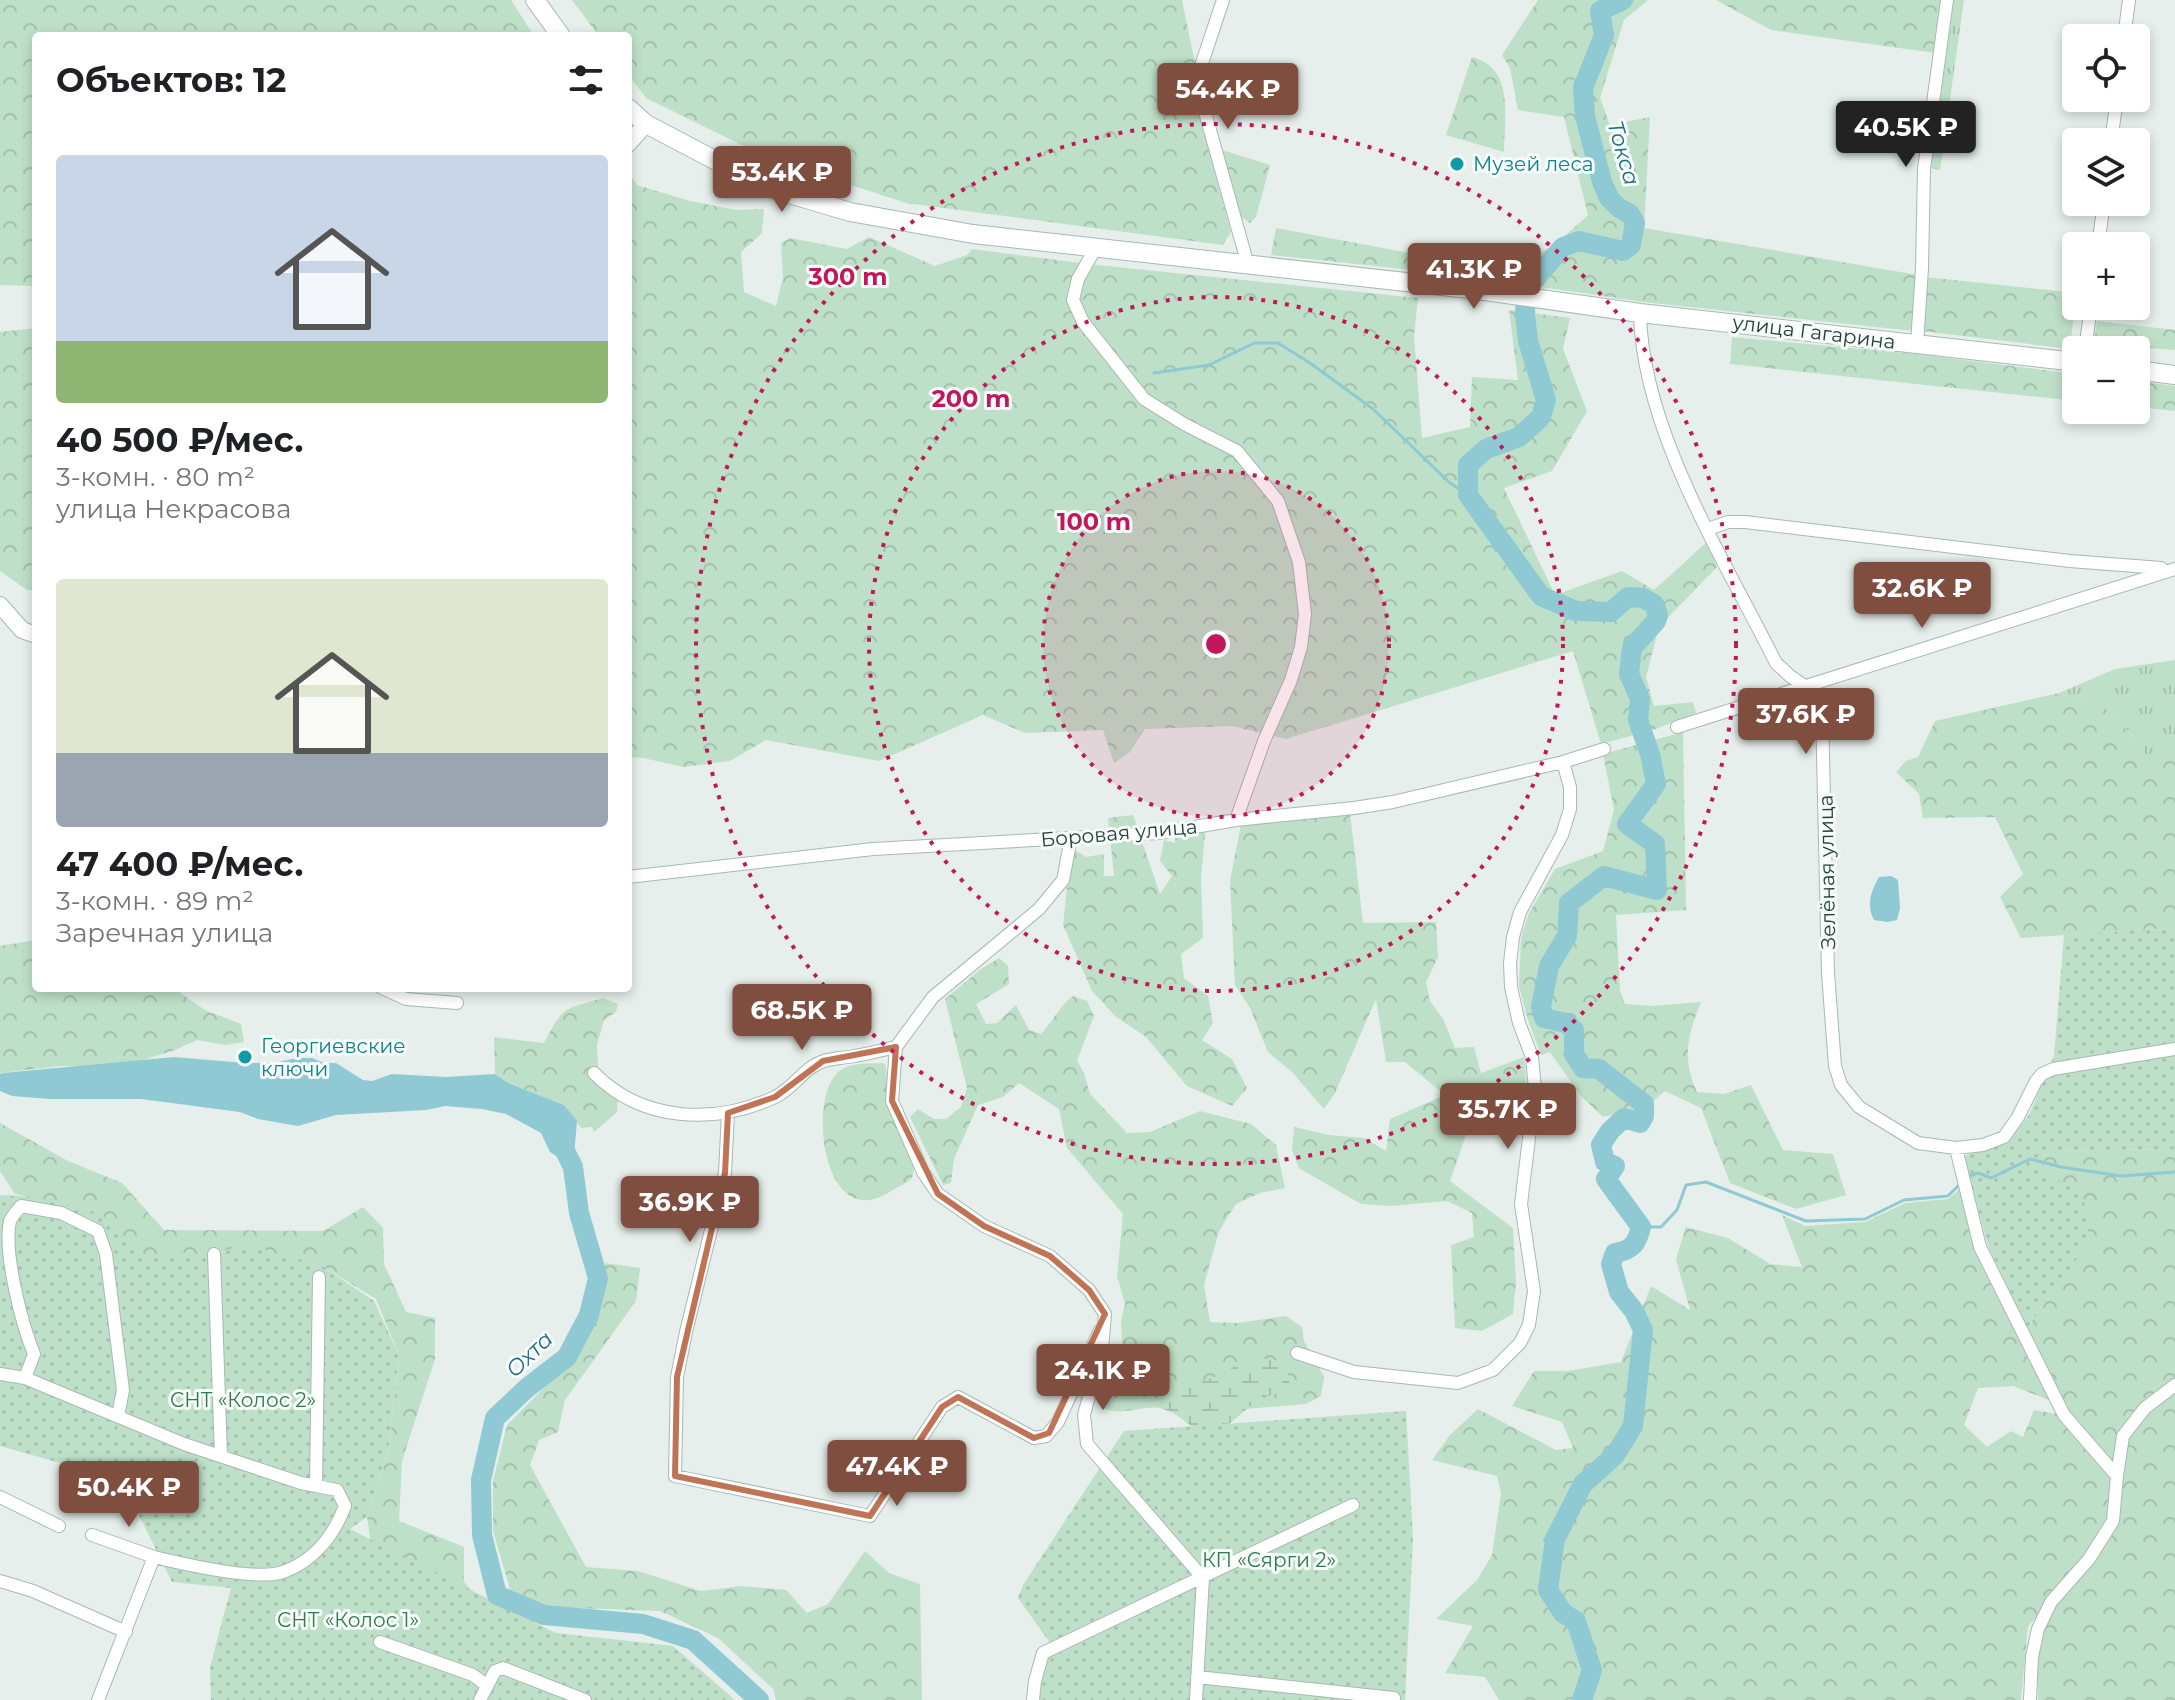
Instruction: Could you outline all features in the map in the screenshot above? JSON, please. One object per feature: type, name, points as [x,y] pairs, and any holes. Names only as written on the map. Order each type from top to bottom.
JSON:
[{"type":"main road","points":[[535,0],[558,32]]},
{"type":"main road","name":"улица Гагарина","points":[[632,112],[646,124],[766,187],[850,212],[973,234],[1512,294],[1640,313],[2062,360]]},
{"type":"main road","points":[[2150,372],[2175,375]]},
{"type":"street","points":[[1223,0],[1202,63],[1201,98],[1248,265]]},
{"type":"street","points":[[1917,344],[1924,169],[1947,0]]},
{"type":"street","points":[[2126,24],[2129,0]]},
{"type":"street","points":[[632,140],[646,124]]},
{"type":"street","points":[[1095,249],[1078,279],[1073,300],[1083,322],[1144,399],[1237,451],[1278,501],[1299,562],[1305,614],[1301,647],[1236,820]]},
{"type":"street","name":"Зелёная улица","points":[[1640,313],[1647,366],[1667,444],[1776,663],[1818,695],[1822,711],[1828,973],[1833,1043],[1841,1085],[1859,1107],[1918,1143],[1956,1148],[1983,1145],[2004,1137],[2042,1074],[2053,1069],[2175,1049]]},
{"type":"street","points":[[1708,529],[1728,522],[1745,522],[2070,561],[2172,569]]},
{"type":"street","points":[[1677,727],[2172,569]]},
{"type":"street","points":[[0,605],[15,624],[32,636]]},
{"type":"street","name":"Боровая улица","points":[[632,877],[873,849],[1159,833],[1236,820],[1393,802],[1563,762],[1604,749]]},
{"type":"street","points":[[1297,1353],[1354,1372],[1458,1383],[1493,1370],[1520,1343],[1529,1325],[1534,1291],[1521,1204],[1535,1089],[1532,1057],[1519,1023],[1511,987],[1510,963],[1520,912],[1562,835],[1570,809],[1570,787],[1563,762]]},
{"type":"street","points":[[1071,838],[1063,880],[1039,909],[933,997],[896,1047],[892,1101],[923,1172],[938,1194],[984,1226],[1050,1256],[1089,1290],[1105,1314],[1102,1349],[1084,1415],[1087,1444],[1203,1578],[1196,1700]]},
{"type":"street","points":[[391,992],[406,999],[457,1003]]},
{"type":"street","points":[[594,1073],[618,1095],[649,1108],[693,1115],[728,1113],[775,1097],[823,1061],[896,1047]]},
{"type":"street","points":[[728,1113],[725,1173],[677,1377],[675,1476],[870,1516],[942,1407],[958,1397],[1034,1438],[1046,1436],[1058,1422],[1105,1314]]},
{"type":"street","points":[[1956,1148],[1980,1247],[2064,1415],[2117,1476]]},
{"type":"street","points":[[25,1378],[34,1354],[24,1328],[15,1286],[10,1219],[21,1206],[61,1213],[98,1231],[106,1254],[123,1390],[118,1416]]},
{"type":"street","points":[[214,1254],[221,1455]]},
{"type":"street","points":[[316,1485],[319,1277]]},
{"type":"street","points":[[0,1374],[25,1378],[184,1444],[301,1483],[337,1490],[345,1506],[337,1528],[312,1556],[282,1572],[255,1574],[154,1557],[92,1535]]},
{"type":"street","points":[[2030,1700],[2032,1657],[2038,1629],[2051,1602],[2089,1559],[2113,1521],[2123,1436],[2145,1408],[2175,1385]]},
{"type":"street","points":[[0,1497],[59,1526]]},
{"type":"street","points":[[1033,1700],[1043,1653],[1353,1505]]},
{"type":"street","points":[[98,1700],[154,1557]]},
{"type":"street","points":[[0,1581],[33,1591],[126,1632]]},
{"type":"street","points":[[380,1642],[473,1675],[486,1685]]},
{"type":"street","points":[[480,1700],[495,1671],[503,1668],[585,1700]]},
{"type":"street","points":[[1197,1677],[1394,1698]]},
{"type":"highlighted area","points":[[896,1047],[892,1101],[938,1194],[984,1226],[1050,1256],[1089,1290],[1105,1314],[1049,1433],[1034,1438],[958,1397],[942,1407],[870,1516],[675,1476],[677,1377],[725,1173],[728,1113],[775,1097],[823,1061]]},
{"type":"green space","points":[[0,0],[511,0],[531,32],[32,32],[32,286],[0,285]]},
{"type":"green space","points":[[572,0],[1182,0],[1195,63],[1195,100],[1231,232],[1223,245],[906,203],[766,157],[646,98],[632,79],[632,32],[596,32]]},
{"type":"green space","points":[[1538,0],[1648,0],[1624,20],[1600,98],[1610,125],[1650,117],[1644,228],[1918,275],[1914,331],[1643,302],[1541,287],[1500,270],[1504,258],[1536,255],[1557,243],[1588,215],[1564,117],[1518,110],[1510,68],[1502,55]]},
{"type":"green space","points":[[1716,0],[1942,0],[1935,53],[1771,30]]},
{"type":"green space","points":[[1954,0],[1964,0],[1940,170],[1931,168]]},
{"type":"green space","points":[[1472,57],[1486,63],[1501,83],[1505,109],[1504,152],[1446,135]]},
{"type":"green space","points":[[1219,149],[1270,165],[1256,217],[1250,223],[1236,213]]},
{"type":"green space","points":[[632,178],[637,185],[690,201],[736,210],[764,209],[762,233],[741,252],[744,292],[776,306],[783,277],[781,243],[790,238],[847,249],[869,237],[935,266],[967,255],[972,249],[1418,298],[1414,336],[1422,438],[1470,427],[1472,377],[1518,380],[1509,310],[1570,318],[1563,349],[1587,411],[1552,471],[1504,488],[1555,595],[1622,571],[1654,590],[1707,542],[1717,567],[1659,627],[1646,677],[1654,706],[1693,702],[1696,713],[1656,729],[1601,744],[1573,651],[1286,739],[1232,726],[1145,729],[1130,752],[1114,763],[1103,730],[1025,733],[983,715],[879,761],[766,740],[730,761],[684,767],[632,757]]},
{"type":"green space","points":[[1276,228],[1478,263],[1469,276],[1271,255]]},
{"type":"green space","points":[[1925,277],[2062,292],[2062,320],[2073,320],[2071,336],[2062,336],[2062,348],[1922,331]]},
{"type":"green space","points":[[2097,321],[2175,330],[2175,350],[2150,348],[2150,336],[2095,336]]},
{"type":"green space","points":[[32,328],[32,590],[27,590],[0,571],[0,332]]},
{"type":"green space","points":[[1732,337],[1917,354],[2062,372],[2062,400],[1730,364]]},
{"type":"green space","points":[[2150,383],[2175,386],[2175,411],[2150,408]]},
{"type":"green space","points":[[2175,660],[2175,756],[2146,756],[2114,712],[2059,693],[2115,669]]},
{"type":"green space","points":[[2059,693],[2114,712],[2146,756],[2175,756],[2175,928],[2021,938],[2000,897],[2023,874],[1995,817],[1923,818],[1919,794],[1896,772],[1906,761],[1918,757],[1935,721]]},
{"type":"green space","points":[[1683,732],[1686,910],[1616,915],[1620,990],[1625,1004],[1652,1006],[1701,1002],[1688,1047],[1689,1069],[1697,1092],[1724,1094],[1751,1085],[1783,1150],[1833,1154],[1846,1195],[1796,1209],[1730,1183],[1701,1108],[1665,1091],[1639,1114],[1627,1112],[1603,1117],[1580,1095],[1550,1052],[1541,1055],[1528,1020],[1519,986],[1521,939],[1528,915],[1555,869],[1603,851],[1614,810],[1603,754]]},
{"type":"green space","points":[[1350,813],[1363,923],[1436,922],[1438,957],[1426,982],[1430,1001],[1443,1019],[1455,1048],[1474,1047],[1481,1073],[1524,1057],[1526,1078],[1522,1105],[1497,1108],[1466,1135],[1450,1181],[1513,1228],[1516,1283],[1513,1314],[1482,1331],[1455,1328],[1451,1245],[1474,1237],[1472,1213],[1447,1201],[1392,1206],[1361,1204],[1299,1168],[1292,1150],[1294,1127],[1329,1135],[1364,1138],[1386,1151],[1390,1119],[1445,1095],[1405,1062],[1386,1062],[1376,999],[1335,1093],[1324,1109],[1292,1072],[1268,1052],[1250,1008],[1235,985],[1230,881],[1241,824]]},
{"type":"green space","points":[[1133,815],[1160,894],[1172,876],[1160,861],[1164,840],[1175,843],[1176,828],[1206,823],[1201,877],[1203,938],[1181,954],[1184,978],[1208,996],[1213,1023],[1202,1040],[1232,1059],[1247,1088],[1232,1106],[1187,1086],[1146,1037],[1115,1016],[1092,991],[1063,925],[1069,868],[1075,850],[1086,857],[1104,854],[1104,876],[1114,876],[1108,818]]},
{"type":"green space","points":[[2175,928],[2175,1149],[2045,1151],[2043,1173],[2083,1192],[2089,1242],[2027,1328],[1988,1246],[1964,1156],[2007,1143],[2029,1115],[2054,1056],[2064,935]]},
{"type":"green space","points":[[32,941],[32,992],[179,992],[205,1010],[241,1024],[244,1042],[225,1045],[197,1040],[143,1060],[0,1073],[0,946]]},
{"type":"green space","points":[[999,958],[1008,966],[1009,984],[976,1004],[986,1024],[997,1023],[1016,1005],[1029,1030],[1041,1034],[1073,996],[1087,1001],[1094,1016],[1077,1061],[1090,1094],[1127,1133],[1150,1132],[1200,1111],[1251,1124],[1276,1145],[1285,1188],[1260,1193],[1236,1204],[1219,1231],[1204,1285],[1210,1322],[1238,1323],[1286,1316],[1302,1327],[1304,1341],[1324,1377],[1321,1396],[1306,1404],[1246,1409],[1203,1435],[1177,1415],[1160,1408],[1117,1411],[1103,1408],[1104,1396],[1132,1374],[1122,1342],[1121,1321],[1125,1304],[1117,1276],[1123,1214],[1067,1148],[1059,1109],[1019,1083],[1003,1097],[978,1105],[954,1159],[951,1183],[943,1185],[910,1117],[918,1109],[934,1119],[946,1119],[961,1107],[967,1088],[945,999]]},
{"type":"green space","points":[[603,998],[618,1004],[616,1012],[604,1020],[597,1045],[598,1068],[618,1097],[617,1112],[594,1132],[592,1127],[581,1128],[564,1105],[508,1083],[495,1074],[494,1037],[544,1043],[566,1010]]},
{"type":"green space","points":[[883,1063],[886,1066],[888,1103],[914,1168],[912,1178],[907,1182],[867,1200],[849,1195],[835,1179],[823,1130],[824,1105],[830,1083],[841,1070],[856,1065]]},
{"type":"green space","points":[[0,1123],[68,1161],[122,1183],[164,1230],[323,1231],[363,1207],[383,1228],[384,1264],[406,1312],[435,1318],[435,1359],[402,1461],[399,1521],[464,1547],[464,1582],[483,1603],[387,1562],[370,1538],[367,1517],[388,1454],[399,1355],[376,1299],[322,1266],[128,1280],[100,1213],[15,1194],[0,1171]]},
{"type":"green space","points":[[2175,1149],[2175,1700],[2038,1700],[2038,1653],[2050,1603],[2028,1626],[2021,1700],[1499,1700],[1485,1677],[1445,1673],[1473,1626],[1436,1619],[1477,1580],[1492,1555],[1501,1493],[1497,1476],[1432,1460],[1450,1435],[1478,1409],[1556,1450],[1573,1448],[1562,1422],[1512,1406],[1534,1371],[1568,1371],[1621,1362],[1651,1286],[1690,1310],[1676,1259],[1686,1227],[1728,1238],[1770,1264],[1802,1267],[1782,1215],[1805,1226],[1865,1222],[1905,1203],[1948,1199],[1961,1188],[1975,1249],[2051,1401],[2013,1386],[1978,1388],[1964,1425],[1987,1447],[2011,1431],[2023,1437],[2034,1410],[2063,1415],[2117,1475],[2065,1414],[2027,1328],[2089,1242],[2042,1173],[2045,1151]]},
{"type":"green space","name":"СНТ «Колос 2»","points":[[0,1195],[34,1197],[100,1213],[143,1255],[222,1251],[247,1244],[322,1266],[374,1301],[399,1355],[388,1454],[367,1517],[350,1529],[556,1633],[673,1646],[735,1700],[211,1700],[210,1667],[231,1588],[172,1582],[132,1501],[85,1470],[0,1446]]},
{"type":"green space","points":[[605,1263],[640,1268],[636,1301],[565,1400],[558,1432],[539,1440],[530,1465],[586,1567],[638,1571],[701,1591],[741,1586],[786,1590],[807,1613],[828,1604],[865,1551],[889,1573],[920,1584],[922,1700],[776,1700],[773,1689],[718,1638],[660,1611],[545,1607],[510,1589],[493,1531],[493,1481],[507,1425],[573,1359],[593,1323]]},
{"type":"green space","points":[[1252,1357],[1295,1366],[1288,1377],[1300,1399],[1278,1393],[1260,1398],[1223,1429],[1203,1435],[1174,1413],[1157,1407],[1159,1396],[1217,1376]]},
{"type":"green space","name":"КП «Сярги 2»","points":[[1406,1411],[1413,1538],[1405,1700],[1027,1700],[1035,1661],[1050,1643],[1018,1598],[1023,1585],[1124,1431]]},
{"type":"water","points":[[1891,876],[1898,880],[1900,908],[1897,920],[1874,920],[1870,898],[1879,877]]},
{"type":"water","points":[[174,1057],[245,1063],[312,1058],[324,1063],[336,1063],[363,1080],[372,1081],[392,1074],[446,1077],[495,1074],[508,1083],[564,1105],[577,1121],[573,1167],[550,1152],[541,1133],[506,1114],[482,1109],[445,1106],[426,1110],[336,1115],[298,1126],[258,1119],[240,1112],[141,1099],[50,1099],[12,1096],[0,1091],[0,1074],[3,1073]]},
{"type":"waterway","points":[[1582,1700],[1592,1670],[1576,1621],[1563,1613],[1548,1590],[1555,1539],[1583,1484],[1615,1455],[1633,1426],[1643,1330],[1634,1311],[1619,1292],[1611,1264],[1615,1253],[1633,1245],[1641,1227],[1606,1179],[1615,1166],[1605,1162],[1601,1145],[1624,1118],[1640,1123],[1644,1116],[1644,1104],[1599,1069],[1583,1068],[1574,1054],[1574,1030],[1566,1023],[1544,1018],[1541,1007],[1549,966],[1567,936],[1569,903],[1604,876],[1657,890],[1655,844],[1627,824],[1656,784],[1638,720],[1640,699],[1629,674],[1632,648],[1658,615],[1654,604],[1643,598],[1628,597],[1611,612],[1576,611],[1541,596],[1468,495],[1468,465],[1486,449],[1519,437],[1541,417],[1546,400],[1528,341],[1526,289],[1563,247],[1579,241],[1623,251],[1631,245],[1635,223],[1630,214],[1609,198],[1602,182],[1585,116],[1583,88],[1604,35],[1600,11],[1623,0]]},
{"type":"waterway","points":[[1154,373],[1209,365],[1254,343],[1278,343],[1373,409],[1450,483],[1468,495]]},
{"type":"waterway","name":"Охта","points":[[561,1143],[573,1167],[579,1213],[598,1278],[589,1315],[567,1357],[495,1418],[481,1480],[482,1535],[497,1595],[544,1615],[643,1624],[693,1640],[759,1700]]},
{"type":"waterway","points":[[1967,1177],[1978,1173],[1991,1178],[2030,1159],[2121,1176],[2175,1172]]},
{"type":"waterway","points":[[1641,1227],[1661,1227],[1677,1210],[1686,1185],[1706,1182],[1806,1221],[1865,1219],[1904,1200],[1948,1196],[1959,1185]]},
{"type":"place","name":"Музей леса","points":[[1457,164]]},
{"type":"place","name":"Георгиевские ключи","points":[[245,1057]]},
{"type":"water label","name":"Токса","points":[[1624,153]]},
{"type":"park label","name":"СНТ «Колос 1»","points":[[348,1620]]}]
